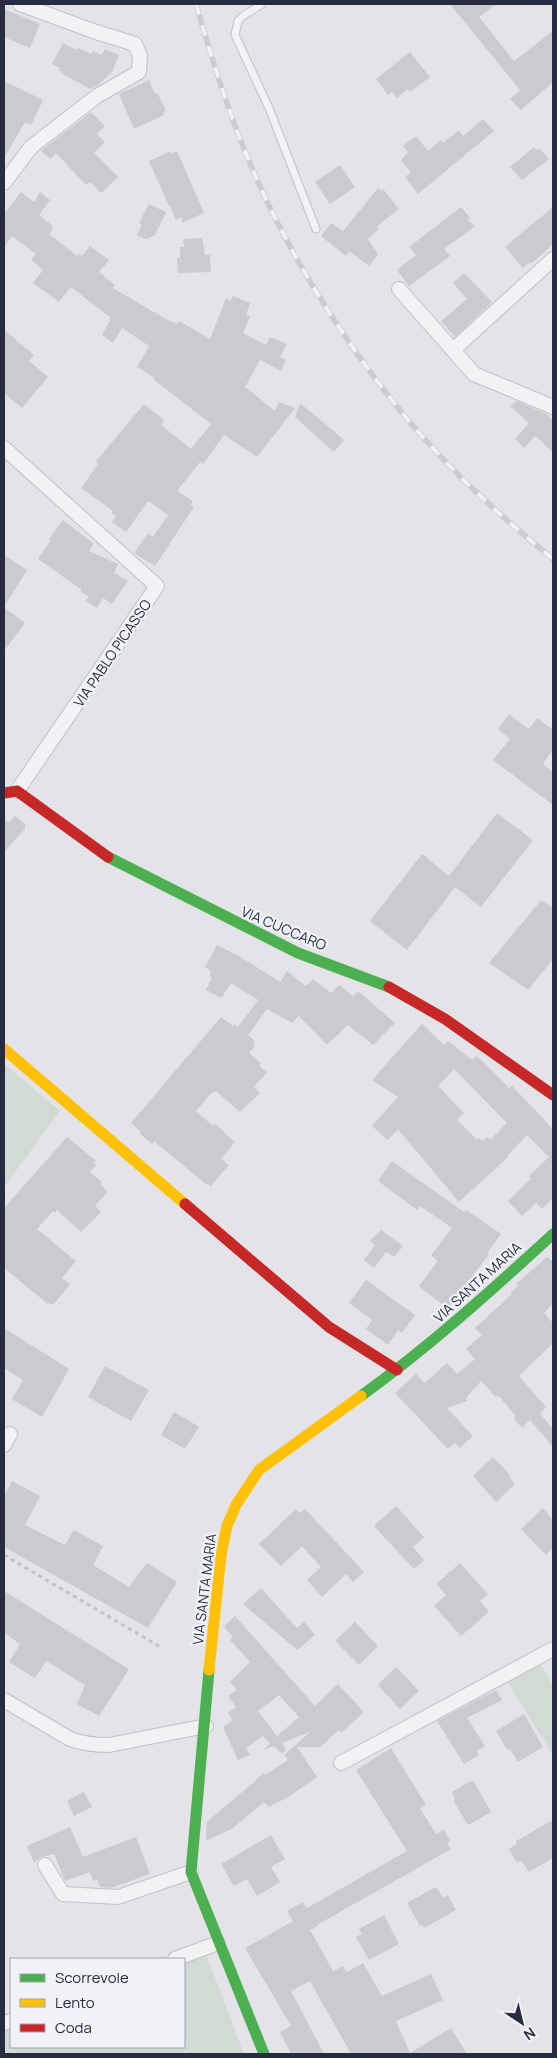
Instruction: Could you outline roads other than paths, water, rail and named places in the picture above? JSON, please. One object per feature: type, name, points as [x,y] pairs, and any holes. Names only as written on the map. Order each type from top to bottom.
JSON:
[{"type":"street","points":[[4,183],[32,147],[97,96],[139,72],[140,56],[135,44],[20,4]]},
{"type":"street","points":[[453,350],[553,259]]},
{"type":"street","points":[[399,289],[474,374],[553,407]]},
{"type":"street","name":"VIA PABLO PICASSO","points":[[4,448],[157,586],[10,792]]},
{"type":"street","name":"VIA CUCCARO","points":[[10,792],[118,863],[298,953],[390,988],[421,1005],[452,1024],[553,1095]]},
{"type":"street","points":[[4,1048],[307,1309],[329,1327],[397,1370]]},
{"type":"street","name":"VIA SANTA MARIA","points":[[264,2054],[218,1943],[192,1872],[216,1594],[221,1556],[230,1519],[236,1505],[259,1470],[397,1370],[458,1320],[553,1234]]},
{"type":"street","points":[[341,1763],[553,1649]]},
{"type":"street","points":[[4,1700],[70,1739],[96,1745],[109,1745],[206,1726]]},
{"type":"street","points":[[45,1865],[63,1894],[118,1897],[192,1872]]},
{"type":"street","points":[[178,1958],[218,1943]]},
{"type":"lane","points":[[262,4],[238,21],[235,35],[270,108],[316,229]]},
{"type":"railway","points":[[196,4],[228,107],[252,168],[269,206],[311,284],[361,360],[416,429],[470,486],[553,559]]}]
